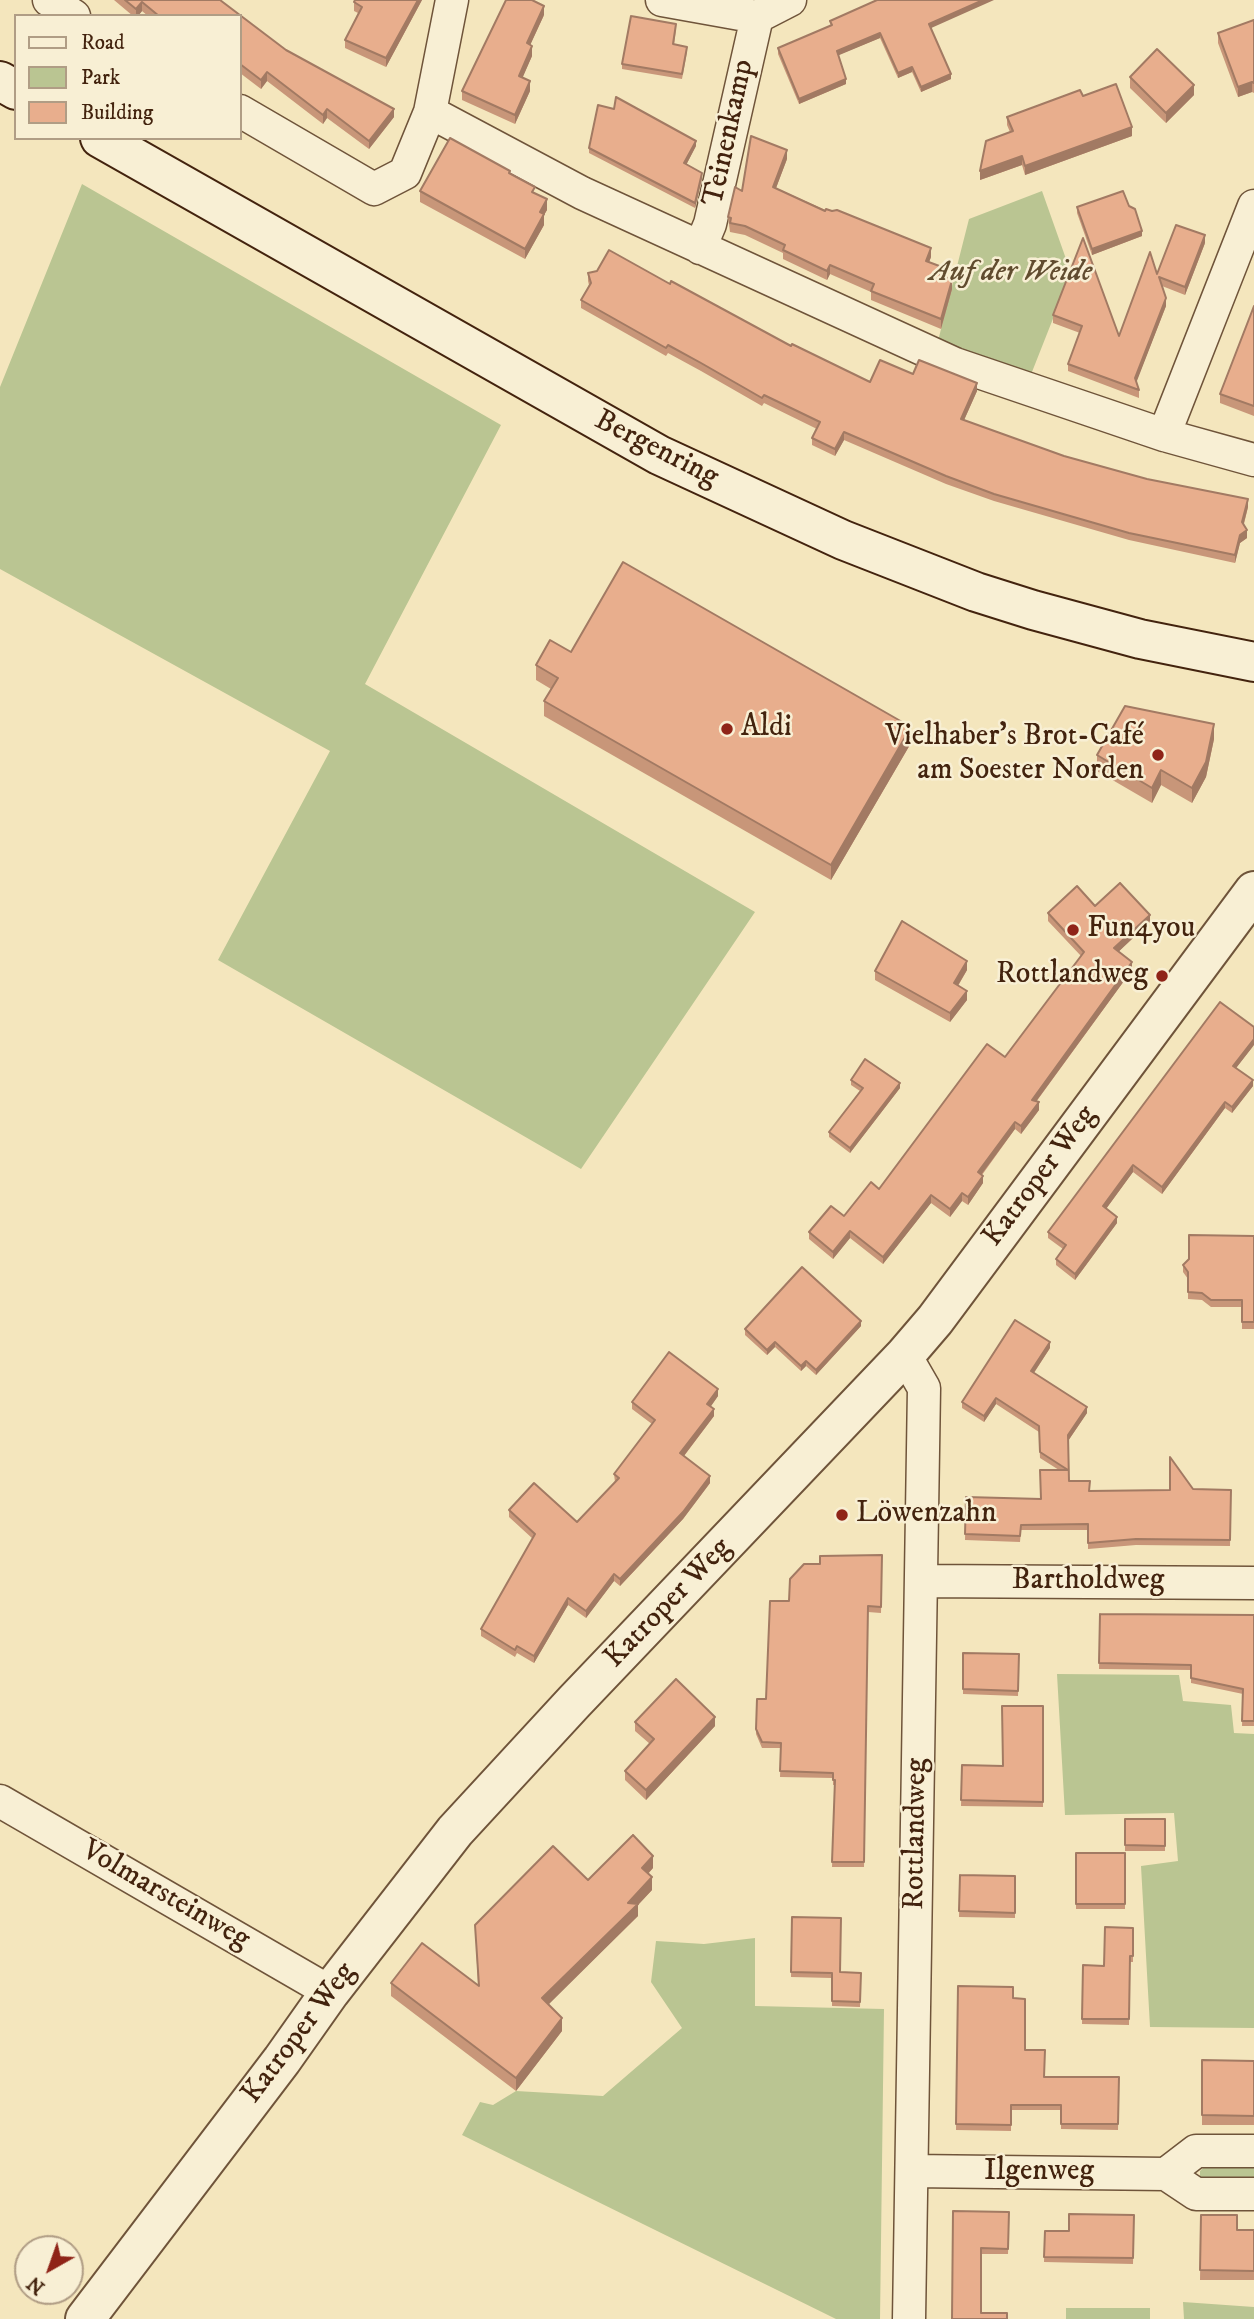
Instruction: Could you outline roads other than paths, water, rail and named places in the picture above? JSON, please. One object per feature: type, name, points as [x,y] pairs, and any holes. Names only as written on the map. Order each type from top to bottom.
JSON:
[{"type":"street","points":[[242,112],[374,189],[405,173],[430,112],[452,0]]},
{"type":"street","name":"Teinenkamp","points":[[662,0],[757,17],[710,224],[700,248]]},
{"type":"street","points":[[757,17],[790,0]]},
{"type":"street","points":[[430,112],[563,184],[955,364],[1164,435],[1254,460]]},
{"type":"street","name":"Bergenring","points":[[104,140],[659,455],[843,540],[976,592],[1033,610],[1140,639],[1254,662]]},
{"type":"street","points":[[1164,435],[1254,206]]},
{"type":"street","name":"Katroper Weg","points":[[85,2319],[282,2060],[330,1992],[455,1831],[905,1355],[943,1309],[1254,891]]},
{"type":"street","name":"Rottlandweg","points":[[905,1355],[924,1388],[909,2319]]},
{"type":"street","name":"Bartholdweg","points":[[921,1581],[1254,1583]]},
{"type":"street","name":"Volmarsteinweg","points":[[0,1801],[330,1992]]},
{"type":"street","points":[[1254,2151],[1196,2151],[1166,2174],[1196,2194],[1254,2194]]},
{"type":"street","name":"Ilgenweg","points":[[912,2171],[1166,2174]]},
{"type":"place","name":"Aldi","points":[[727,729]]},
{"type":"place","name":"Vielhaber's Brot-Café am Soester Norden","points":[[1158,755]]},
{"type":"place","name":"Fun4you","points":[[1073,930]]},
{"type":"place","name":"Rottlandweg","points":[[1162,976]]},
{"type":"place","name":"Löwenzahn","points":[[842,1515]]},
{"type":"park label","name":"Auf der Weide","points":[[1011,274]]}]
